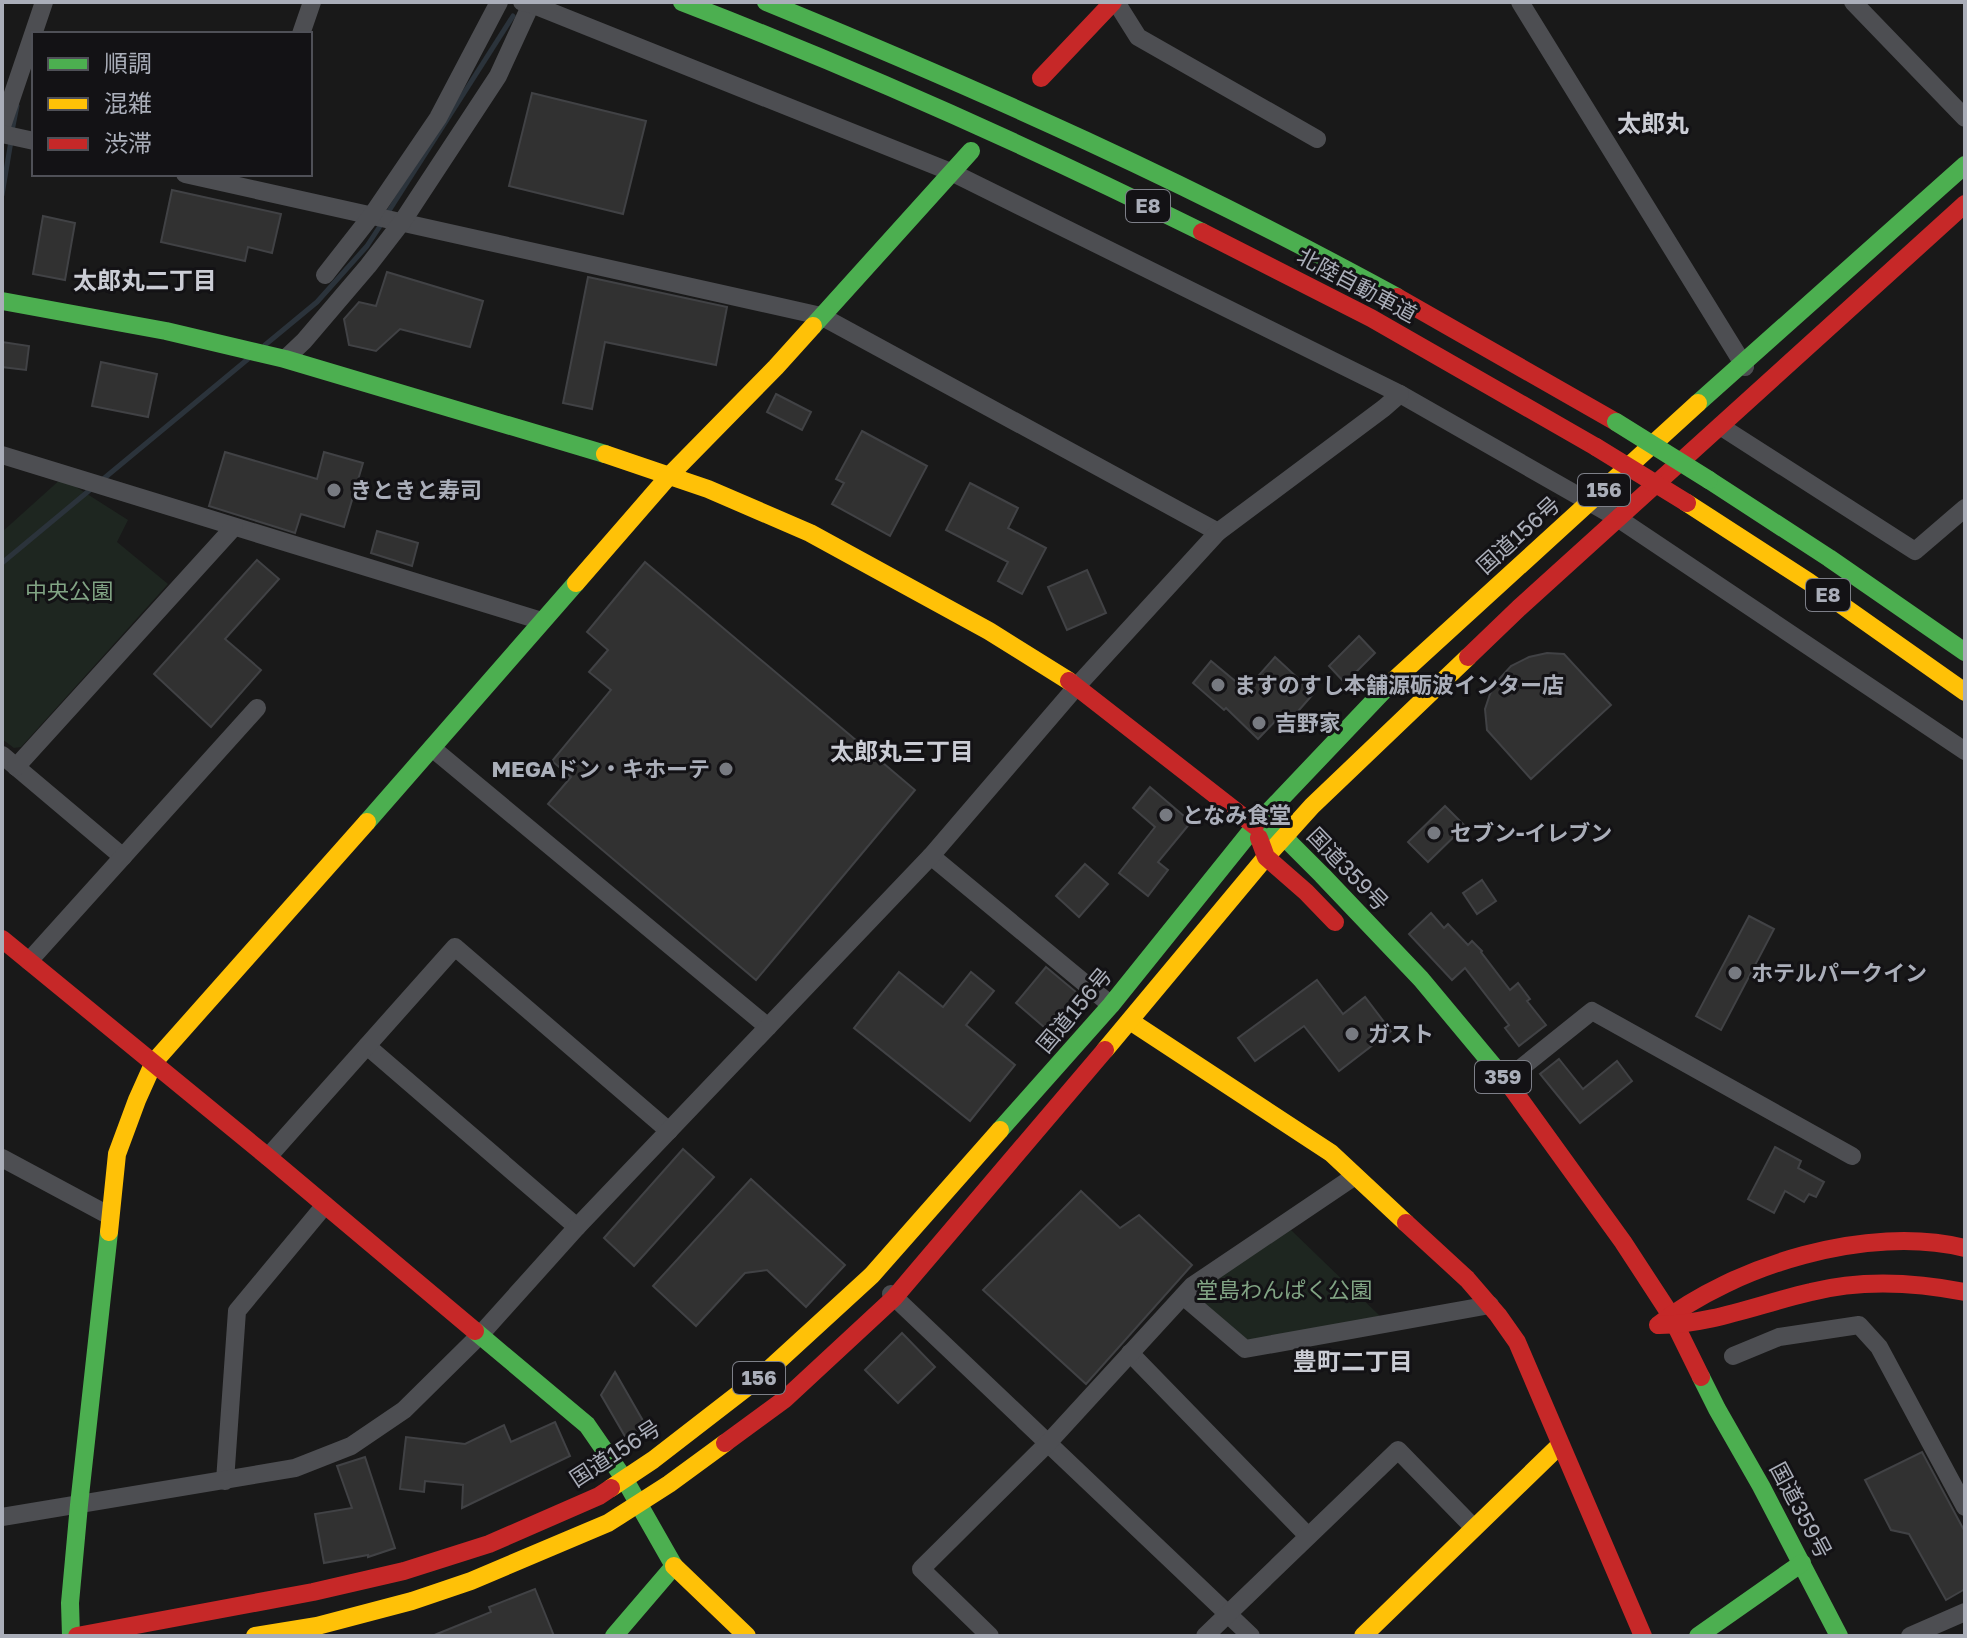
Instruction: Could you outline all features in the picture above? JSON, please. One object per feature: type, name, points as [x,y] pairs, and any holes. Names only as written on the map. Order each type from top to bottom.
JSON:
[{"type":"main road","name":"北陸自動車道","points":[[682,2],[959,118],[1079,172],[1339,302],[1469,373],[1687,503],[1809,582],[1965,692]]},
{"type":"main road","name":"北陸自動車道","points":[[766,2],[1099,146],[1354,273],[1616,422],[1829,558],[1965,652]]},
{"type":"main road","points":[[1041,78],[1115,2]]},
{"type":"main road","points":[[74,1636],[70,1603],[117,1154],[154,1062],[669,476],[776,367],[971,151]]},
{"type":"main road","name":"国道156号","points":[[74,1636],[313,1592],[404,1571],[489,1544],[599,1496],[625,1480],[764,1374],[872,1275],[1111,1005],[1255,826],[1381,692],[1742,363],[1965,165]]},
{"type":"main road","name":"156","points":[[255,1636],[317,1626],[412,1601],[471,1581],[608,1523],[669,1484],[785,1399],[894,1298],[1312,806],[1519,608],[1965,204]]},
{"type":"main road","points":[[2,301],[166,331],[285,359],[638,464],[708,489],[810,533],[989,631],[1077,686],[1255,826]]},
{"type":"main road","name":"国道359号","points":[[1255,826],[1284,837],[1421,979],[1506,1080],[1623,1242],[1802,1563],[1839,1636]]},
{"type":"main road","name":"国道359号","points":[[1255,826],[1266,857],[1351,937]]},
{"type":"main road","points":[[2,939],[154,1062],[587,1425],[625,1480],[674,1566],[747,1636]]},
{"type":"main road","points":[[1130,1021],[1331,1153],[1467,1279],[1490,1305],[1517,1342],[1643,1636]]},
{"type":"main road","points":[[1668,1321],[1723,1285],[1793,1260],[1867,1243],[1900,1240],[1930,1241],[1965,1248]]},
{"type":"main road","points":[[1623,1242],[1651,1269],[1669,1279]]},
{"type":"main road","points":[[1668,1321],[1712,1321],[1815,1291],[1847,1285],[1886,1282],[1925,1284],[1965,1292]]},
{"type":"main road","points":[[1694,1283],[1723,1285]]},
{"type":"main road","name":"国道359号","points":[[1632,1289],[1668,1321],[1717,1409]]},
{"type":"main road","points":[[1699,1372],[1703,1338],[1712,1321]]},
{"type":"main road","points":[[1363,1636],[1560,1445]]},
{"type":"main road","points":[[1698,1636],[1802,1563]]},
{"type":"main road","points":[[614,1636],[674,1566]]},
{"type":"street","points":[[34,32],[44,2]]},
{"type":"street","points":[[302,32],[312,2]]},
{"type":"street","points":[[285,359],[368,266],[387,218],[499,2]]},
{"type":"street","points":[[1115,2],[1138,37],[1317,139]]},
{"type":"street","points":[[1520,2],[1759,389]]},
{"type":"street","points":[[1853,2],[1965,118]]},
{"type":"street","points":[[325,275],[387,218],[498,76],[528,3],[951,172],[1400,394],[1619,519],[1965,751]]},
{"type":"street","points":[[2,126],[32,37]]},
{"type":"street","points":[[2,134],[32,141]]},
{"type":"street","points":[[205,176],[254,181],[387,218],[821,316],[1218,532]]},
{"type":"street","points":[[2,1517],[295,1468],[351,1446],[404,1410],[480,1335],[577,1227],[931,856],[1077,686],[1218,532],[1400,394]]},
{"type":"street","points":[[1720,426],[1915,551],[1965,508]]},
{"type":"street","points":[[2,455],[542,621]]},
{"type":"street","points":[[123,857],[9,761],[234,527]]},
{"type":"street","points":[[29,961],[257,708]]},
{"type":"street","points":[[432,748],[768,1027]]},
{"type":"street","points":[[931,856],[1111,1005]]},
{"type":"street","points":[[268,1157],[455,947],[669,1131]]},
{"type":"street","points":[[1506,1080],[1592,1011],[1852,1156]]},
{"type":"street","points":[[367,1046],[577,1227]]},
{"type":"street","points":[[2,1158],[110,1216]]},
{"type":"street","points":[[990,1636],[921,1569],[1048,1443],[1192,1286],[1355,1176]]},
{"type":"street","points":[[225,1481],[237,1311],[325,1205]]},
{"type":"street","points":[[872,1275],[1251,1636]]},
{"type":"street","points":[[1183,1296],[1245,1349],[1490,1305]]},
{"type":"street","points":[[1733,1356],[1779,1337],[1859,1325],[1879,1347],[1965,1507]]},
{"type":"street","points":[[1130,1353],[1308,1536]]},
{"type":"street","points":[[1205,1636],[1398,1450],[1474,1528]]},
{"type":"street","points":[[1910,1636],[1965,1612]]},
{"type":"green space","name":"中央公園","points":[[62,478],[128,520],[117,542],[168,584],[21,747],[14,748],[2,739],[2,532]]},
{"type":"green space","name":"堂島わんぱく公園","points":[[1291,1230],[1380,1316],[1246,1345],[1190,1295]]},
{"type":"building","points":[[532,93],[646,121],[623,214],[509,186]]},
{"type":"building","points":[[172,190],[281,214],[272,253],[248,247],[245,261],[161,242]]},
{"type":"building","points":[[43,216],[75,223],[65,280],[33,274]]},
{"type":"building","points":[[387,272],[483,301],[470,347],[400,329],[376,351],[349,345],[344,319],[359,302],[376,306]]},
{"type":"building","points":[[588,277],[727,307],[716,365],[605,342],[592,409],[563,403]]},
{"type":"building","points":[[2,342],[29,346],[26,370],[2,367]]},
{"type":"building","points":[[101,362],[157,374],[148,417],[92,406]]},
{"type":"building","points":[[776,394],[811,412],[802,430],[767,412]]},
{"type":"building","points":[[862,431],[927,466],[890,536],[832,504],[844,483],[836,479]]},
{"type":"building","points":[[225,452],[317,479],[324,452],[363,463],[344,527],[301,514],[295,533],[209,506]]},
{"type":"building","points":[[970,483],[1018,508],[1008,528],[1046,548],[1022,594],[998,581],[1008,562],[946,530]]},
{"type":"building","points":[[377,531],[418,543],[412,566],[371,553]]},
{"type":"building","points":[[257,560],[279,579],[225,639],[261,670],[211,727],[154,674]]},
{"type":"building","name":"MEGAドン・キホーテ","points":[[645,562],[915,790],[756,980],[548,804],[571,777],[552,761],[611,690],[589,672],[608,650],[587,632]]},
{"type":"building","points":[[1087,570],[1106,613],[1067,630],[1048,587]]},
{"type":"building","points":[[1359,636],[1375,653],[1345,683],[1329,666]]},
{"type":"building","points":[[1547,653],[1564,654],[1611,705],[1531,779],[1487,730],[1485,709],[1490,694],[1511,666]]},
{"type":"building","points":[[1275,657],[1314,693],[1293,717],[1286,710],[1258,739],[1226,708],[1224,710],[1193,683],[1211,661],[1246,690]]},
{"type":"building","points":[[1150,787],[1191,822],[1158,862],[1168,870],[1148,896],[1119,873],[1155,827],[1133,808]]},
{"type":"building","points":[[1445,806],[1465,826],[1428,862],[1408,842]]},
{"type":"building","points":[[1085,864],[1108,884],[1079,917],[1056,896]]},
{"type":"building","points":[[1482,880],[1496,901],[1477,914],[1463,893]]},
{"type":"building","points":[[1431,913],[1444,928],[1448,924],[1468,945],[1472,941],[1510,990],[1518,983],[1530,999],[1527,1001],[1546,1025],[1519,1046],[1505,1028],[1509,1025],[1465,968],[1452,980],[1409,934]]},
{"type":"building","name":"ホテルパークイン","points":[[1749,916],[1774,929],[1721,1030],[1696,1016]]},
{"type":"building","points":[[1046,967],[1082,997],[1051,1033],[1016,1003]]},
{"type":"building","points":[[899,972],[943,1007],[971,972],[994,991],[966,1025],[1015,1065],[970,1121],[854,1028]]},
{"type":"building","points":[[1317,980],[1343,1014],[1365,997],[1391,1031],[1339,1071],[1304,1026],[1255,1061],[1238,1038]]},
{"type":"building","points":[[1559,1059],[1583,1089],[1617,1061],[1632,1081],[1580,1123],[1540,1074]]},
{"type":"building","points":[[1775,1147],[1801,1161],[1798,1168],[1824,1182],[1816,1197],[1809,1194],[1804,1202],[1785,1191],[1774,1213],[1748,1199]]},
{"type":"building","points":[[683,1149],[714,1177],[634,1266],[604,1238]]},
{"type":"building","points":[[751,1179],[845,1265],[806,1307],[767,1270],[745,1273],[696,1326],[653,1286]]},
{"type":"building","points":[[1081,1191],[1120,1228],[1139,1215],[1192,1265],[1086,1384],[983,1290]]},
{"type":"building","points":[[902,1333],[935,1367],[898,1403],[865,1370]]},
{"type":"building","points":[[615,1372],[646,1426],[626,1438],[601,1395]]},
{"type":"building","points":[[555,1422],[570,1456],[462,1508],[463,1485],[425,1481],[424,1492],[400,1489],[406,1437],[465,1444],[504,1425],[511,1442]]},
{"type":"building","points":[[1922,1452],[1965,1532],[1965,1589],[1946,1600],[1909,1534],[1891,1530],[1865,1480]]},
{"type":"building","points":[[365,1457],[395,1548],[368,1557],[324,1563],[315,1514],[352,1508],[337,1466]]},
{"type":"building","points":[[535,1589],[554,1636],[432,1636],[491,1612],[489,1607]]},
{"type":"waterway","points":[[387,214],[513,16]]},
{"type":"waterway","points":[[12,131],[17,106]]},
{"type":"waterway","points":[[2,195],[11,141]]},
{"type":"waterway","points":[[265,345],[317,302],[367,246],[382,223]]},
{"type":"waterway","points":[[102,480],[248,359]]},
{"type":"waterway","points":[[2,563],[91,489]]},
{"type":"traffic: fast","points":[[682,2],[945,111],[1202,232]]},
{"type":"traffic: fast","points":[[766,2],[1086,140],[1243,216],[1397,297]]},
{"type":"traffic: fast","points":[[813,326],[971,151]]},
{"type":"traffic: fast","points":[[1698,403],[1965,165]]},
{"type":"traffic: fast","points":[[2,301],[166,331],[285,359],[605,454]]},
{"type":"traffic: fast","points":[[1616,422],[1709,480]]},
{"type":"traffic: fast","points":[[1709,480],[1965,652]]},
{"type":"traffic: fast","points":[[367,822],[576,583]]},
{"type":"traffic: fast","points":[[1000,1130],[1111,1005],[1255,826],[1391,683]]},
{"type":"traffic: fast","points":[[1263,829],[1284,837],[1322,875],[1421,979],[1511,1087]]},
{"type":"traffic: fast","points":[[71,1636],[70,1603],[79,1505],[109,1232]]},
{"type":"traffic: fast","points":[[475,1331],[587,1425],[625,1480],[674,1566],[614,1636]]},
{"type":"traffic: fast","points":[[1701,1377],[1839,1636]]},
{"type":"traffic: fast","points":[[1698,1636],[1802,1563]]},
{"type":"traffic: slow","points":[[576,583],[669,476],[813,326]]},
{"type":"traffic: slow","points":[[1391,683],[1698,403]]},
{"type":"traffic: slow","points":[[605,454],[708,489],[810,533],[989,631],[1069,681]]},
{"type":"traffic: slow","points":[[1687,503],[1809,582],[1965,692]]},
{"type":"traffic: slow","points":[[1105,1050],[1312,806],[1468,657]]},
{"type":"traffic: slow","points":[[109,1232],[117,1154],[154,1062],[367,822]]},
{"type":"traffic: slow","points":[[1130,1021],[1331,1153],[1406,1223]]},
{"type":"traffic: slow","points":[[611,1488],[653,1460],[764,1374],[872,1275],[1000,1130]]},
{"type":"traffic: slow","points":[[255,1636],[317,1626],[412,1601],[471,1581],[608,1523],[725,1443]]},
{"type":"traffic: slow","points":[[1363,1636],[1560,1445]]},
{"type":"traffic: slow","points":[[674,1566],[747,1636]]},
{"type":"traffic: jam","points":[[1041,78],[1113,2]]},
{"type":"traffic: jam","points":[[1468,657],[1965,204]]},
{"type":"traffic: jam","points":[[1202,232],[1371,318],[1596,447]]},
{"type":"traffic: jam","points":[[1397,297],[1616,422]]},
{"type":"traffic: jam","points":[[1596,447],[1687,503]]},
{"type":"traffic: jam","points":[[1069,681],[1255,826]]},
{"type":"traffic: jam","points":[[1259,838],[1266,857],[1335,922]]},
{"type":"traffic: jam","points":[[2,939],[475,1331]]},
{"type":"traffic: jam","points":[[725,1443],[785,1399],[894,1298],[1105,1050]]},
{"type":"traffic: jam","points":[[1511,1087],[1623,1242],[1670,1314],[1701,1377]]},
{"type":"traffic: jam","points":[[1406,1223],[1467,1279],[1517,1342],[1643,1636]]},
{"type":"traffic: jam","points":[[1658,1325],[1689,1303],[1725,1284],[1804,1255],[1887,1241],[1927,1242],[1965,1248]]},
{"type":"traffic: jam","points":[[1659,1325],[1717,1317],[1849,1285],[1907,1284],[1965,1292]]},
{"type":"traffic: jam","points":[[77,1636],[313,1592],[404,1571],[489,1544],[611,1488]]},
{"type":"place","name":"きときと寿司","points":[[334,490]]},
{"type":"place","name":"ますのすし本舗源砺波インター店","points":[[1218,685]]},
{"type":"place","name":"吉野家","points":[[1259,723]]},
{"type":"place","name":"MEGAドン・キホーテ","points":[[726,769]]},
{"type":"place","name":"となみ食堂","points":[[1166,815]]},
{"type":"place","name":"セブン-イレブン","points":[[1434,833]]},
{"type":"place","name":"ホテルパークイン","points":[[1735,973]]},
{"type":"place","name":"ガスト","points":[[1352,1034]]},
{"type":"district","name":"太郎丸","points":[[1653,124]]},
{"type":"district","name":"太郎丸二丁目","points":[[145,281]]},
{"type":"district","name":"太郎丸三丁目","points":[[902,752]]},
{"type":"district","name":"豊町二丁目","points":[[1353,1362]]}]
